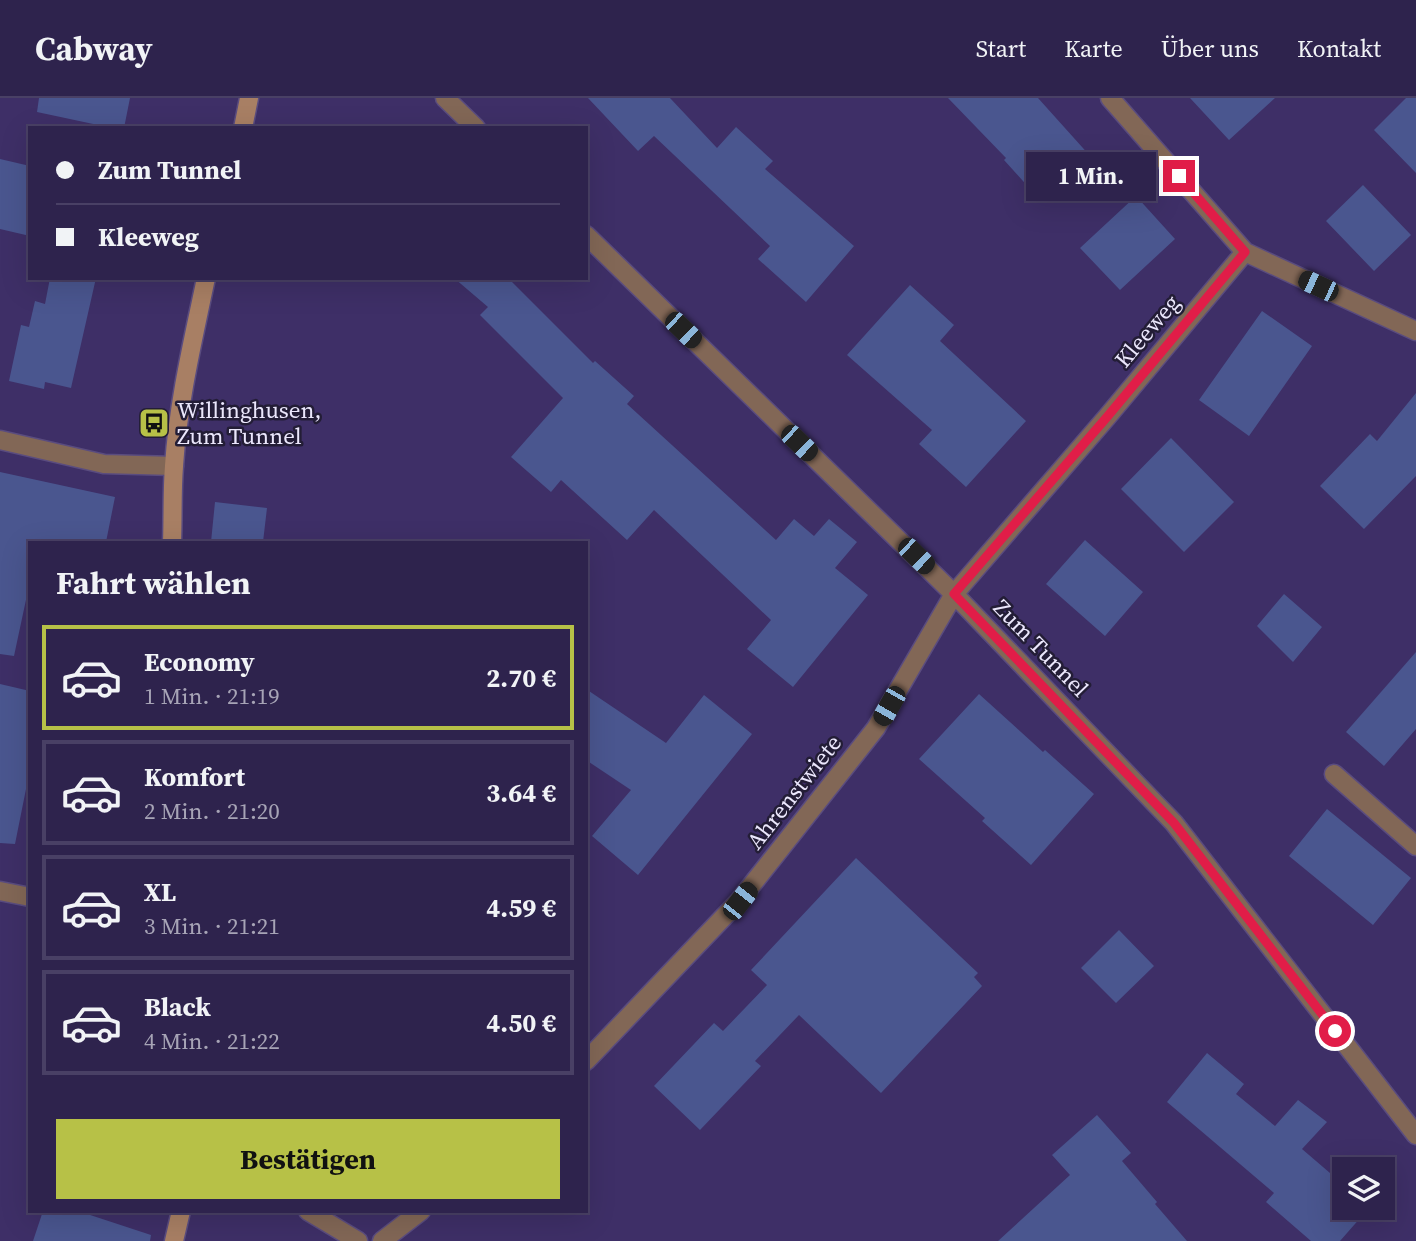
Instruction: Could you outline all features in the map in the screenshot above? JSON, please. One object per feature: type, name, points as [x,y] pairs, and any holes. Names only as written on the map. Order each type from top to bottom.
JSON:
[{"type":"street","points":[[243,126],[249,98]]},
{"type":"street","points":[[445,98],[474,126]]},
{"type":"street","points":[[1113,99],[1245,252],[1416,331]]},
{"type":"street","name":"Zum Tunnel","points":[[588,237],[954,594],[1174,823],[1416,1135]]},
{"type":"street","name":"Kleeweg","points":[[954,594],[1245,252]]},
{"type":"street","points":[[172,541],[174,466],[188,362],[206,280]]},
{"type":"street","points":[[0,440],[104,464],[174,466]]},
{"type":"street","name":"Ahrenstwiete","points":[[588,1059],[740,901],[867,739],[954,594]]},
{"type":"street","points":[[1334,774],[1416,846]]},
{"type":"street","points":[[0,891],[28,897]]},
{"type":"street","points":[[174,1241],[181,1213]]},
{"type":"street","points":[[311,1213],[358,1241]]},
{"type":"street","points":[[382,1241],[418,1213]]},
{"type":"building","points":[[39,98],[130,98],[124,126],[103,126],[37,112]]},
{"type":"building","points":[[588,98],[670,98],[717,148],[736,127],[773,161],[765,169],[854,246],[806,302],[758,259],[770,246],[654,136],[638,151]]},
{"type":"building","points":[[948,98],[1038,98],[1091,157],[1041,201],[1004,160],[1006,158]]},
{"type":"building","points":[[1190,98],[1275,98],[1229,140]]},
{"type":"building","points":[[1406,98],[1416,98],[1416,173],[1374,130]]},
{"type":"building","points":[[0,159],[28,166],[28,236],[0,229]]},
{"type":"building","points":[[1363,185],[1411,235],[1374,271],[1326,221]]},
{"type":"building","points":[[1136,196],[1175,239],[1120,290],[1080,248]]},
{"type":"building","points":[[50,280],[96,280],[71,388],[45,382],[44,389],[9,381],[21,325],[29,327],[35,301],[45,304]]},
{"type":"building","points":[[456,280],[510,280],[593,363],[595,361],[634,396],[627,404],[776,540],[794,519],[814,536],[829,519],[857,542],[835,568],[868,595],[793,687],[747,649],[771,620],[654,510],[627,540],[561,480],[551,492],[511,457],[563,398],[480,315],[488,307]]},
{"type":"building","points":[[910,285],[954,325],[940,341],[1026,421],[966,487],[919,444],[932,430],[847,355]]},
{"type":"building","points":[[1262,311],[1312,346],[1249,436],[1199,400]]},
{"type":"building","points":[[1416,393],[1416,476],[1364,529],[1320,486],[1370,434],[1377,441]]},
{"type":"building","points":[[1171,438],[1234,502],[1184,552],[1121,489]]},
{"type":"building","points":[[0,472],[115,497],[106,541],[28,541],[28,590],[14,656],[0,654]]},
{"type":"building","points":[[215,502],[267,508],[263,541],[211,541]]},
{"type":"building","points":[[1085,540],[1143,592],[1105,636],[1046,584]]},
{"type":"building","points":[[1284,594],[1322,627],[1293,662],[1257,626]]},
{"type":"building","points":[[1416,652],[1416,729],[1384,766],[1346,732]]},
{"type":"building","points":[[0,684],[28,691],[28,779],[15,844],[0,843]]},
{"type":"building","points":[[588,690],[666,743],[704,695],[752,734],[638,875],[592,836],[631,790],[588,761]]},
{"type":"building","points":[[979,694],[1094,794],[1031,865],[982,821],[985,818],[919,759]]},
{"type":"building","points":[[1327,809],[1411,878],[1373,925],[1289,856]]},
{"type":"building","points":[[856,858],[978,973],[974,977],[982,986],[881,1093],[799,1015],[755,1061],[761,1066],[700,1130],[654,1086],[714,1023],[723,1031],[767,985],[751,970]]},
{"type":"building","points":[[1119,930],[1154,966],[1116,1003],[1081,968]]},
{"type":"building","points":[[1207,1053],[1244,1084],[1236,1094],[1275,1126],[1298,1100],[1327,1122],[1302,1149],[1332,1175],[1332,1220],[1358,1220],[1340,1241],[1311,1241],[1266,1202],[1274,1193],[1167,1102]]},
{"type":"building","points":[[1097,1115],[1131,1153],[1122,1161],[1187,1241],[998,1241],[1070,1175],[1052,1155]]},
{"type":"building","points":[[42,1213],[84,1213],[151,1235],[150,1241],[33,1241]]},
{"type":"place","name":"Willinghusen, Zum Tunnel","points":[[154,423]]},
{"type":"route","points":[[1179,176],[1245,252],[954,594],[1174,823],[1335,1031]]}]
